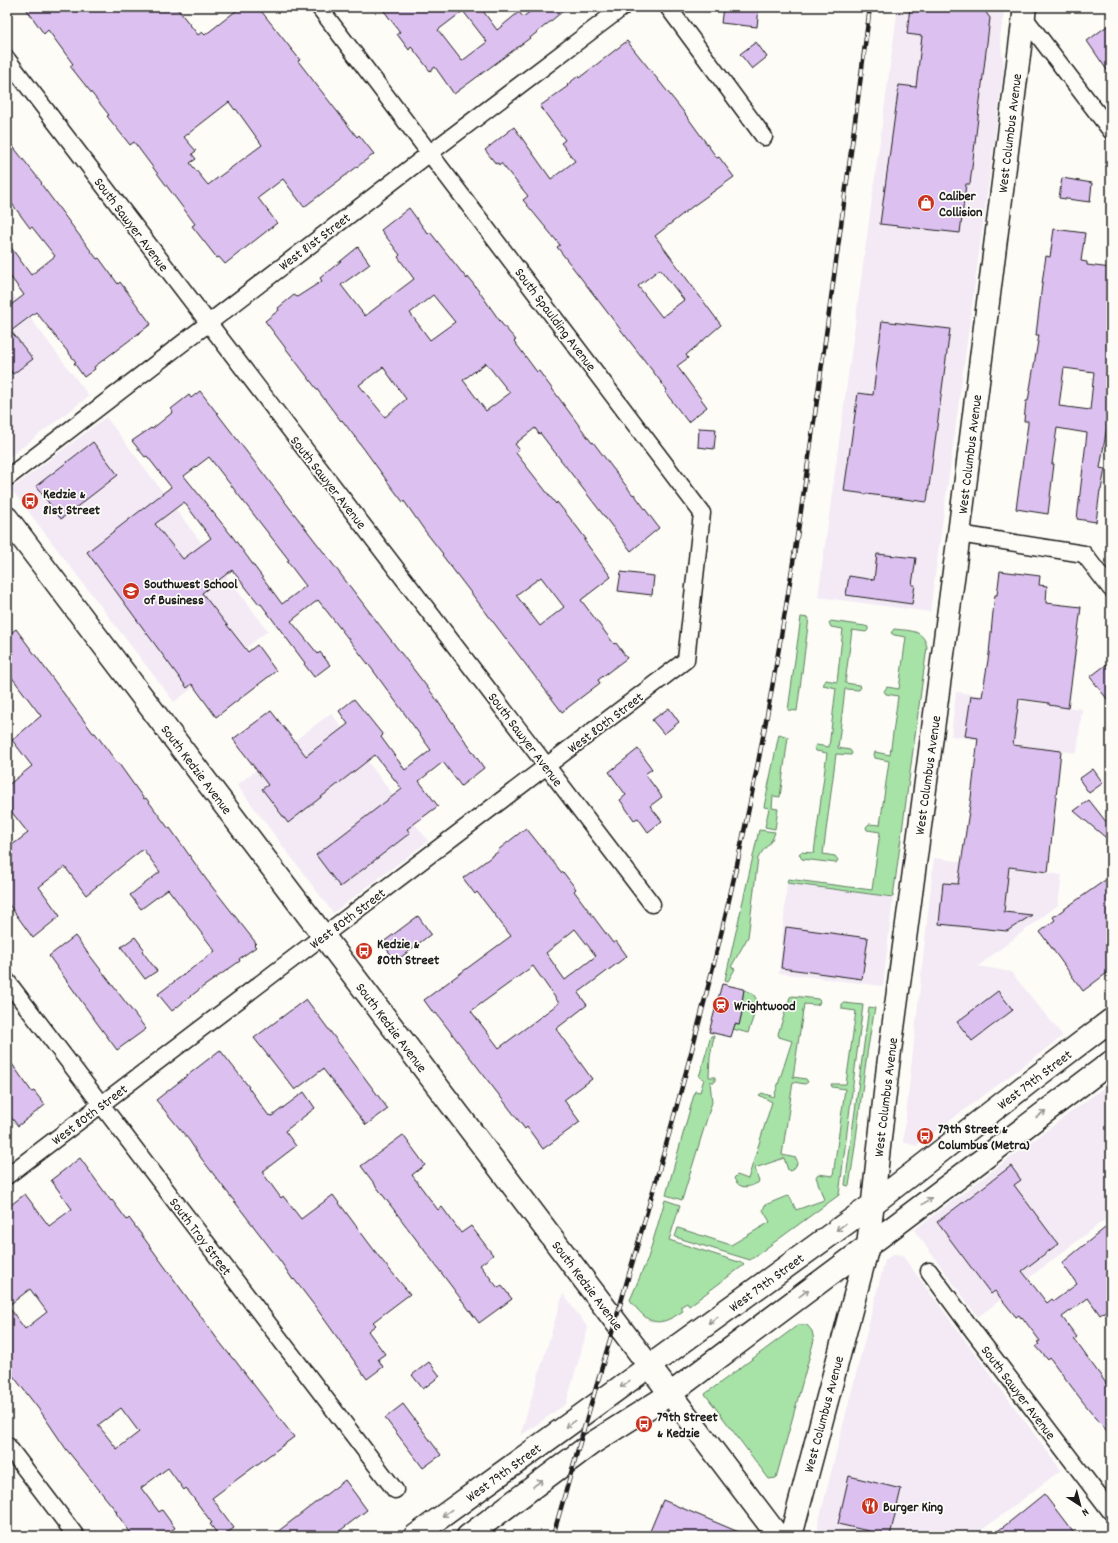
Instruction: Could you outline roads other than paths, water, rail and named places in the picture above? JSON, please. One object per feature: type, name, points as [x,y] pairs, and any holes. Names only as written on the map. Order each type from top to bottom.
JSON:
[{"type":"main road","name":"West Columbus Avenue","points":[[791,1536],[868,1246],[888,1066],[959,534],[1021,10]]},
{"type":"main road","name":"South Kedzie Avenue","points":[[7,518],[778,1536]]},
{"type":"main road","name":"West 79th Street","points":[[415,1536],[872,1204],[1111,1020]]},
{"type":"main road","points":[[468,1536],[591,1444],[670,1394],[1111,1062]]},
{"type":"street","name":"South Spaulding Avenue","points":[[319,7],[702,513],[686,660]]},
{"type":"street","name":"West 81st Street","points":[[7,478],[207,323],[623,7]]},
{"type":"street","points":[[668,7],[764,137]]},
{"type":"street","points":[[1021,10],[1111,131]]},
{"type":"street","name":"South Sawyer Avenue","points":[[7,59],[207,323],[652,904]]},
{"type":"street","points":[[959,534],[1084,554],[1111,589]]},
{"type":"street","name":"West 80th Street","points":[[7,1176],[686,660]]},
{"type":"street","name":"South Troy Street","points":[[7,981],[395,1490]]},
{"type":"street","name":"South Sawyer Avenue","points":[[929,1271],[1111,1512]]},
{"type":"street","points":[[7,1445],[76,1536]]},
{"type":"railway","points":[[553,1536],[677,1106],[700,1020],[741,846],[766,721],[798,532],[854,133],[870,7]]},
{"type":"place","name":"Caliber Collision","points":[[926,203]]},
{"type":"place","name":"Kedzie & 81st Street","points":[[30,501]]},
{"type":"place","name":"Southwest School of Business","points":[[131,591]]},
{"type":"place","name":"Kedzie & 80th Street","points":[[364,951]]},
{"type":"place","name":"Wrightwood","points":[[721,1005]]},
{"type":"place","name":"79th Street & Columbus (Metra)","points":[[925,1136]]},
{"type":"place","name":"79th Street & Kedzie","points":[[644,1424]]},
{"type":"place","name":"Burger King","points":[[870,1506]]}]
